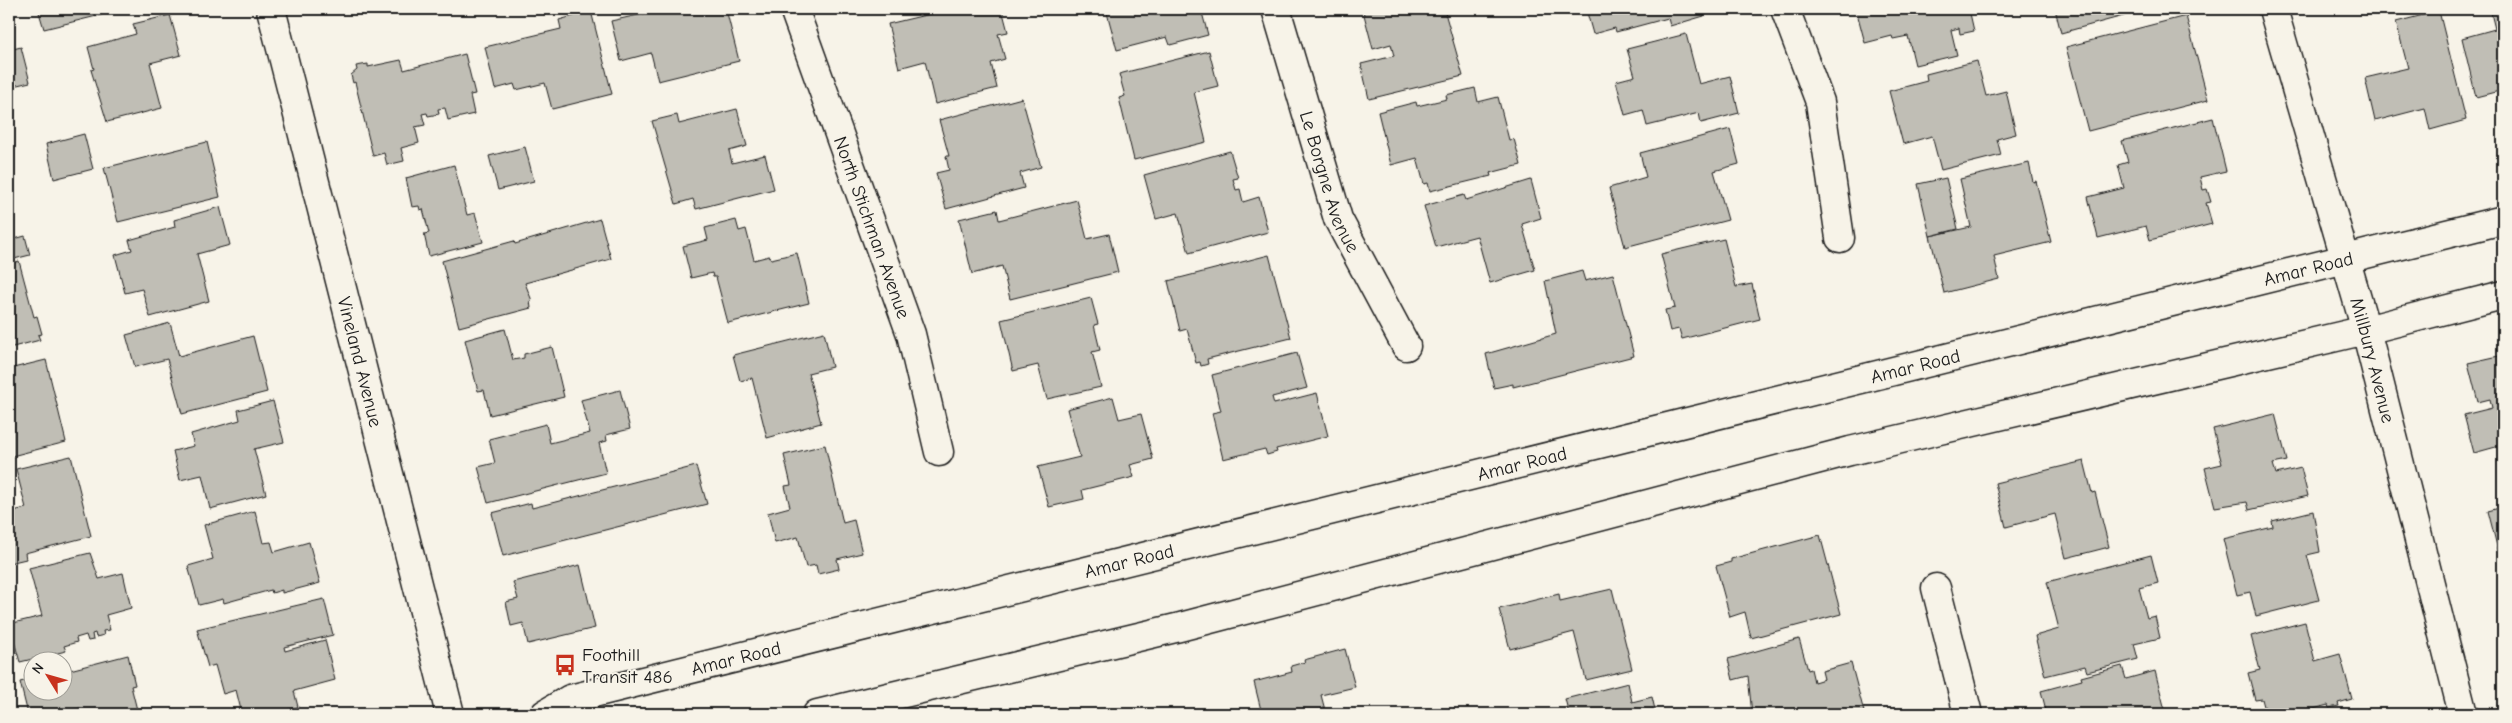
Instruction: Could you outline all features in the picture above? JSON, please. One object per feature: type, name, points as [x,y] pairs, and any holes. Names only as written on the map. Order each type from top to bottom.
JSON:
[{"type":"main road","name":"Vineland Avenue","points":[[271,9],[450,714]]},
{"type":"main road","name":"North Stichman Avenue","points":[[794,9],[910,334],[939,452]]},
{"type":"main road","name":"Le Borgne Avenue","points":[[1276,9],[1338,219],[1406,346]]},
{"type":"main road","points":[[1785,9],[1820,102],[1840,238]]},
{"type":"main road","name":"Millbury Avenue","points":[[2274,9],[2366,330],[2463,714]]},
{"type":"main road","name":"Amar Road","points":[[545,714],[570,699],[2345,261],[2503,220]]},
{"type":"main road","points":[[817,714],[1180,627],[1850,451],[2366,330],[2503,295]]},
{"type":"main road","points":[[1936,588],[1968,714]]},
{"type":"building","points":[[38,9],[135,9],[122,12],[121,10],[44,29]]},
{"type":"building","points":[[665,9],[726,9],[739,61],[658,81],[651,53],[621,61],[611,21]]},
{"type":"building","points":[[951,9],[1002,9],[1008,32],[998,34],[1005,59],[991,63],[997,88],[935,104],[925,61],[899,68],[888,24]]},
{"type":"building","points":[[1106,9],[1201,9],[1208,35],[1170,45],[1167,37],[1117,50]]},
{"type":"building","points":[[1371,9],[1444,9],[1463,76],[1369,99],[1361,64],[1394,56],[1391,44],[1373,49],[1363,11]]},
{"type":"building","points":[[1586,9],[1703,9],[1704,16],[1670,26],[1668,18],[1616,32],[1615,28],[1593,34]]},
{"type":"building","points":[[1856,9],[1969,9],[1974,31],[1960,34],[1959,28],[1951,30],[1957,55],[1915,65],[1908,36],[1893,39],[1892,36],[1865,43]]},
{"type":"building","points":[[2055,9],[2149,9],[2061,33]]},
{"type":"building","points":[[2490,9],[2503,9],[2503,90],[2476,97],[2462,38],[2495,29]]},
{"type":"building","points":[[591,11],[612,94],[552,109],[545,83],[516,90],[514,84],[495,89],[485,47],[561,29],[559,20]]},
{"type":"building","points":[[2439,11],[2466,120],[2430,130],[2425,108],[2375,121],[2365,78],[2408,68],[2396,22]]},
{"type":"building","points":[[170,15],[181,55],[150,63],[162,108],[107,122],[91,70],[94,69],[88,47],[136,34],[133,24]]},
{"type":"building","points":[[2186,16],[2208,100],[2088,131],[2066,47]]},
{"type":"building","points":[[1686,34],[1699,84],[1730,76],[1739,113],[1701,123],[1699,113],[1647,126],[1643,110],[1625,115],[1616,81],[1635,76],[1627,49]]},
{"type":"building","points":[[21,47],[30,82],[9,87],[9,50]]},
{"type":"building","points":[[1209,51],[1218,86],[1194,92],[1206,142],[1134,160],[1119,98],[1125,96],[1119,74]]},
{"type":"building","points":[[465,54],[475,94],[470,95],[474,114],[448,120],[445,108],[438,109],[439,114],[428,116],[427,113],[422,114],[425,125],[415,127],[419,143],[401,148],[404,161],[387,165],[384,153],[373,156],[355,82],[353,83],[351,75],[357,70],[356,66],[368,64],[368,67],[401,60],[404,70]]},
{"type":"building","points":[[1977,61],[1986,96],[2006,91],[2016,134],[1997,139],[2001,155],[1941,170],[1932,136],[1903,144],[1889,91],[1927,81],[1926,74]]},
{"type":"building","points":[[1475,88],[1478,102],[1498,97],[1509,140],[1514,139],[1521,165],[1490,173],[1491,176],[1430,191],[1428,183],[1424,184],[1417,158],[1391,165],[1378,112],[1416,102],[1417,106],[1447,99],[1446,95]]},
{"type":"building","points":[[1022,98],[1041,167],[1020,173],[1024,188],[946,209],[936,173],[949,170],[946,156],[949,156],[939,120]]},
{"type":"building","points":[[737,109],[747,146],[729,151],[732,163],[765,155],[774,189],[696,209],[693,199],[676,204],[652,121],[677,115],[679,124]]},
{"type":"building","points":[[2213,118],[2226,171],[2200,177],[2203,190],[2207,189],[2211,202],[2206,203],[2212,224],[2150,240],[2146,226],[2098,238],[2088,197],[2124,188],[2118,165],[2128,162],[2122,141]]},
{"type":"building","points":[[1730,129],[1739,164],[1714,171],[1728,220],[1625,247],[1609,188],[1646,177],[1640,153]]},
{"type":"building","points":[[84,134],[93,169],[54,179],[46,144]]},
{"type":"building","points":[[207,142],[220,197],[118,222],[104,168]]},
{"type":"building","points":[[525,147],[534,181],[498,190],[489,156]]},
{"type":"building","points":[[1230,151],[1238,178],[1233,179],[1236,190],[1240,189],[1243,202],[1259,197],[1268,232],[1189,253],[1178,213],[1156,219],[1144,175]]},
{"type":"building","points":[[2029,163],[2033,182],[2036,181],[2051,242],[1994,256],[1999,279],[1944,293],[1930,236],[1971,227],[1960,179]]},
{"type":"building","points":[[454,165],[467,215],[475,213],[483,242],[429,256],[424,234],[429,233],[423,209],[420,210],[419,206],[412,207],[406,178]]},
{"type":"building","points":[[1946,178],[1958,229],[1930,236],[1918,184]]},
{"type":"building","points":[[1531,180],[1541,218],[1522,224],[1535,270],[1490,283],[1477,236],[1436,247],[1424,206],[1464,195],[1466,200]]},
{"type":"building","points":[[1077,200],[1087,239],[1109,234],[1118,272],[1010,299],[1002,266],[972,274],[959,219],[997,210],[999,220]]},
{"type":"building","points":[[220,207],[230,245],[197,254],[209,301],[150,317],[142,289],[125,293],[115,255],[132,250],[129,240],[175,227],[174,220]]},
{"type":"building","points":[[9,217],[13,229],[9,230]]},
{"type":"building","points":[[600,219],[611,259],[525,283],[532,301],[530,301],[531,308],[459,327],[442,261],[514,241],[515,244]]},
{"type":"building","points":[[736,220],[739,231],[746,229],[754,260],[769,256],[771,259],[797,253],[809,303],[728,323],[716,277],[713,277],[712,273],[691,278],[683,246],[708,240],[705,228]]},
{"type":"building","points":[[9,230],[11,240],[25,236],[30,255],[10,260]]},
{"type":"building","points":[[1724,239],[1736,287],[1752,284],[1760,319],[1682,339],[1679,329],[1670,331],[1665,310],[1675,308],[1661,254]]},
{"type":"building","points":[[1269,255],[1291,338],[1207,359],[1208,364],[1201,366],[1200,362],[1196,363],[1187,329],[1180,331],[1168,281]]},
{"type":"building","points":[[19,261],[34,317],[37,316],[42,334],[38,335],[40,340],[9,348],[9,264]]},
{"type":"building","points":[[1582,271],[1585,281],[1613,274],[1634,356],[1513,387],[1513,384],[1494,388],[1486,354],[1556,334],[1545,281]]},
{"type":"building","points":[[1091,298],[1098,324],[1094,325],[1100,350],[1092,352],[1101,387],[1047,399],[1038,365],[1013,371],[1001,320]]},
{"type":"building","points":[[170,323],[179,356],[253,336],[267,392],[182,414],[167,359],[135,367],[126,335]]},
{"type":"building","points":[[505,329],[513,360],[524,358],[524,354],[552,347],[564,397],[490,415],[484,390],[478,391],[465,340]]},
{"type":"building","points":[[824,332],[832,367],[808,373],[821,423],[767,438],[752,378],[740,381],[733,355]]},
{"type":"building","points":[[1297,353],[1307,388],[1272,397],[1274,404],[1317,393],[1328,436],[1276,449],[1277,452],[1267,455],[1265,449],[1223,459],[1212,413],[1221,411],[1212,375]]},
{"type":"building","points":[[2503,355],[2503,445],[2474,453],[2464,415],[2492,408],[2490,399],[2478,402],[2468,363]]},
{"type":"building","points":[[46,360],[66,442],[12,456],[9,443],[9,369]]},
{"type":"building","points":[[620,390],[630,429],[606,435],[607,441],[599,443],[606,473],[488,503],[478,467],[495,463],[489,439],[546,424],[550,443],[590,433],[581,400]]},
{"type":"building","points":[[1113,397],[1119,419],[1141,414],[1153,459],[1130,465],[1134,477],[1082,490],[1084,499],[1049,507],[1038,467],[1080,457],[1067,409]]},
{"type":"building","points":[[273,401],[284,442],[254,449],[266,494],[210,509],[202,475],[180,480],[173,451],[194,446],[191,434],[240,420],[238,410]]},
{"type":"building","points":[[2275,414],[2287,461],[2273,464],[2276,474],[2301,468],[2308,496],[2249,510],[2247,502],[2215,507],[2205,468],[2222,464],[2213,429]]},
{"type":"building","points":[[825,445],[843,523],[854,520],[862,553],[837,559],[839,569],[818,574],[816,565],[806,567],[798,537],[775,543],[768,513],[790,507],[785,486],[791,485],[784,455]]},
{"type":"building","points":[[71,456],[91,536],[25,553],[26,559],[9,563],[9,517],[14,516],[13,511],[26,508],[16,469]]},
{"type":"building","points":[[2084,461],[2092,493],[2095,492],[2109,547],[2066,558],[2055,514],[2006,527],[1995,483]]},
{"type":"building","points":[[696,466],[707,504],[503,556],[492,513],[531,503],[532,508]]},
{"type":"building","points":[[2503,507],[2503,552],[2499,554],[2488,511]]},
{"type":"building","points":[[255,511],[263,543],[271,542],[274,552],[309,542],[320,583],[282,593],[282,590],[272,593],[271,590],[224,603],[223,599],[199,605],[188,566],[213,559],[204,525]]},
{"type":"building","points":[[2313,511],[2320,552],[2307,555],[2319,600],[2256,616],[2250,592],[2237,595],[2223,539],[2273,527],[2272,521]]},
{"type":"building","points":[[1820,535],[1841,614],[1751,638],[1745,612],[1730,617],[1716,566],[1731,562],[1731,559]]},
{"type":"building","points":[[90,553],[99,579],[123,573],[131,608],[106,615],[110,630],[103,631],[104,635],[96,637],[95,633],[92,634],[93,640],[88,641],[86,635],[76,638],[77,642],[64,646],[66,650],[22,650],[22,662],[20,662],[9,624],[42,616],[29,568]]},
{"type":"building","points":[[2151,555],[2158,583],[2139,588],[2147,618],[2155,616],[2160,638],[2134,644],[2138,659],[2087,672],[2085,666],[2045,676],[2035,636],[2059,629],[2047,582]]},
{"type":"building","points":[[580,565],[595,628],[528,644],[523,623],[511,626],[506,602],[518,599],[513,582]]},
{"type":"building","points":[[1612,589],[1632,669],[1586,680],[1574,632],[1510,649],[1499,609],[1559,594],[1560,601]]},
{"type":"building","points":[[324,599],[333,635],[284,647],[285,651],[325,640],[335,680],[294,691],[298,707],[268,714],[242,714],[236,690],[223,694],[215,665],[208,667],[197,629]]},
{"type":"building","points":[[2305,622],[2315,661],[2340,654],[2352,699],[2338,703],[2339,706],[2329,708],[2328,705],[2295,714],[2266,714],[2262,699],[2255,700],[2248,673],[2260,670],[2251,636]]},
{"type":"building","points":[[1799,639],[1808,670],[1811,669],[1814,682],[1824,679],[1822,671],[1851,663],[1864,712],[1855,714],[1752,714],[1748,676],[1733,680],[1728,659]]},
{"type":"building","points":[[1345,649],[1355,687],[1321,695],[1326,714],[1262,714],[1254,682],[1292,672],[1291,666],[1305,662],[1304,660]]},
{"type":"building","points":[[128,655],[135,685],[131,686],[138,714],[81,714],[80,708],[53,714],[28,714],[24,700],[72,700],[72,669]]},
{"type":"building","points":[[2122,666],[2126,679],[2155,671],[2166,714],[2047,714],[2041,691],[2082,680],[2081,677]]},
{"type":"building","points":[[1628,683],[1632,702],[1652,697],[1656,714],[1569,714],[1565,699]]},
{"type":"place","name":"Foothill Transit 486","points":[[565,665]]}]
